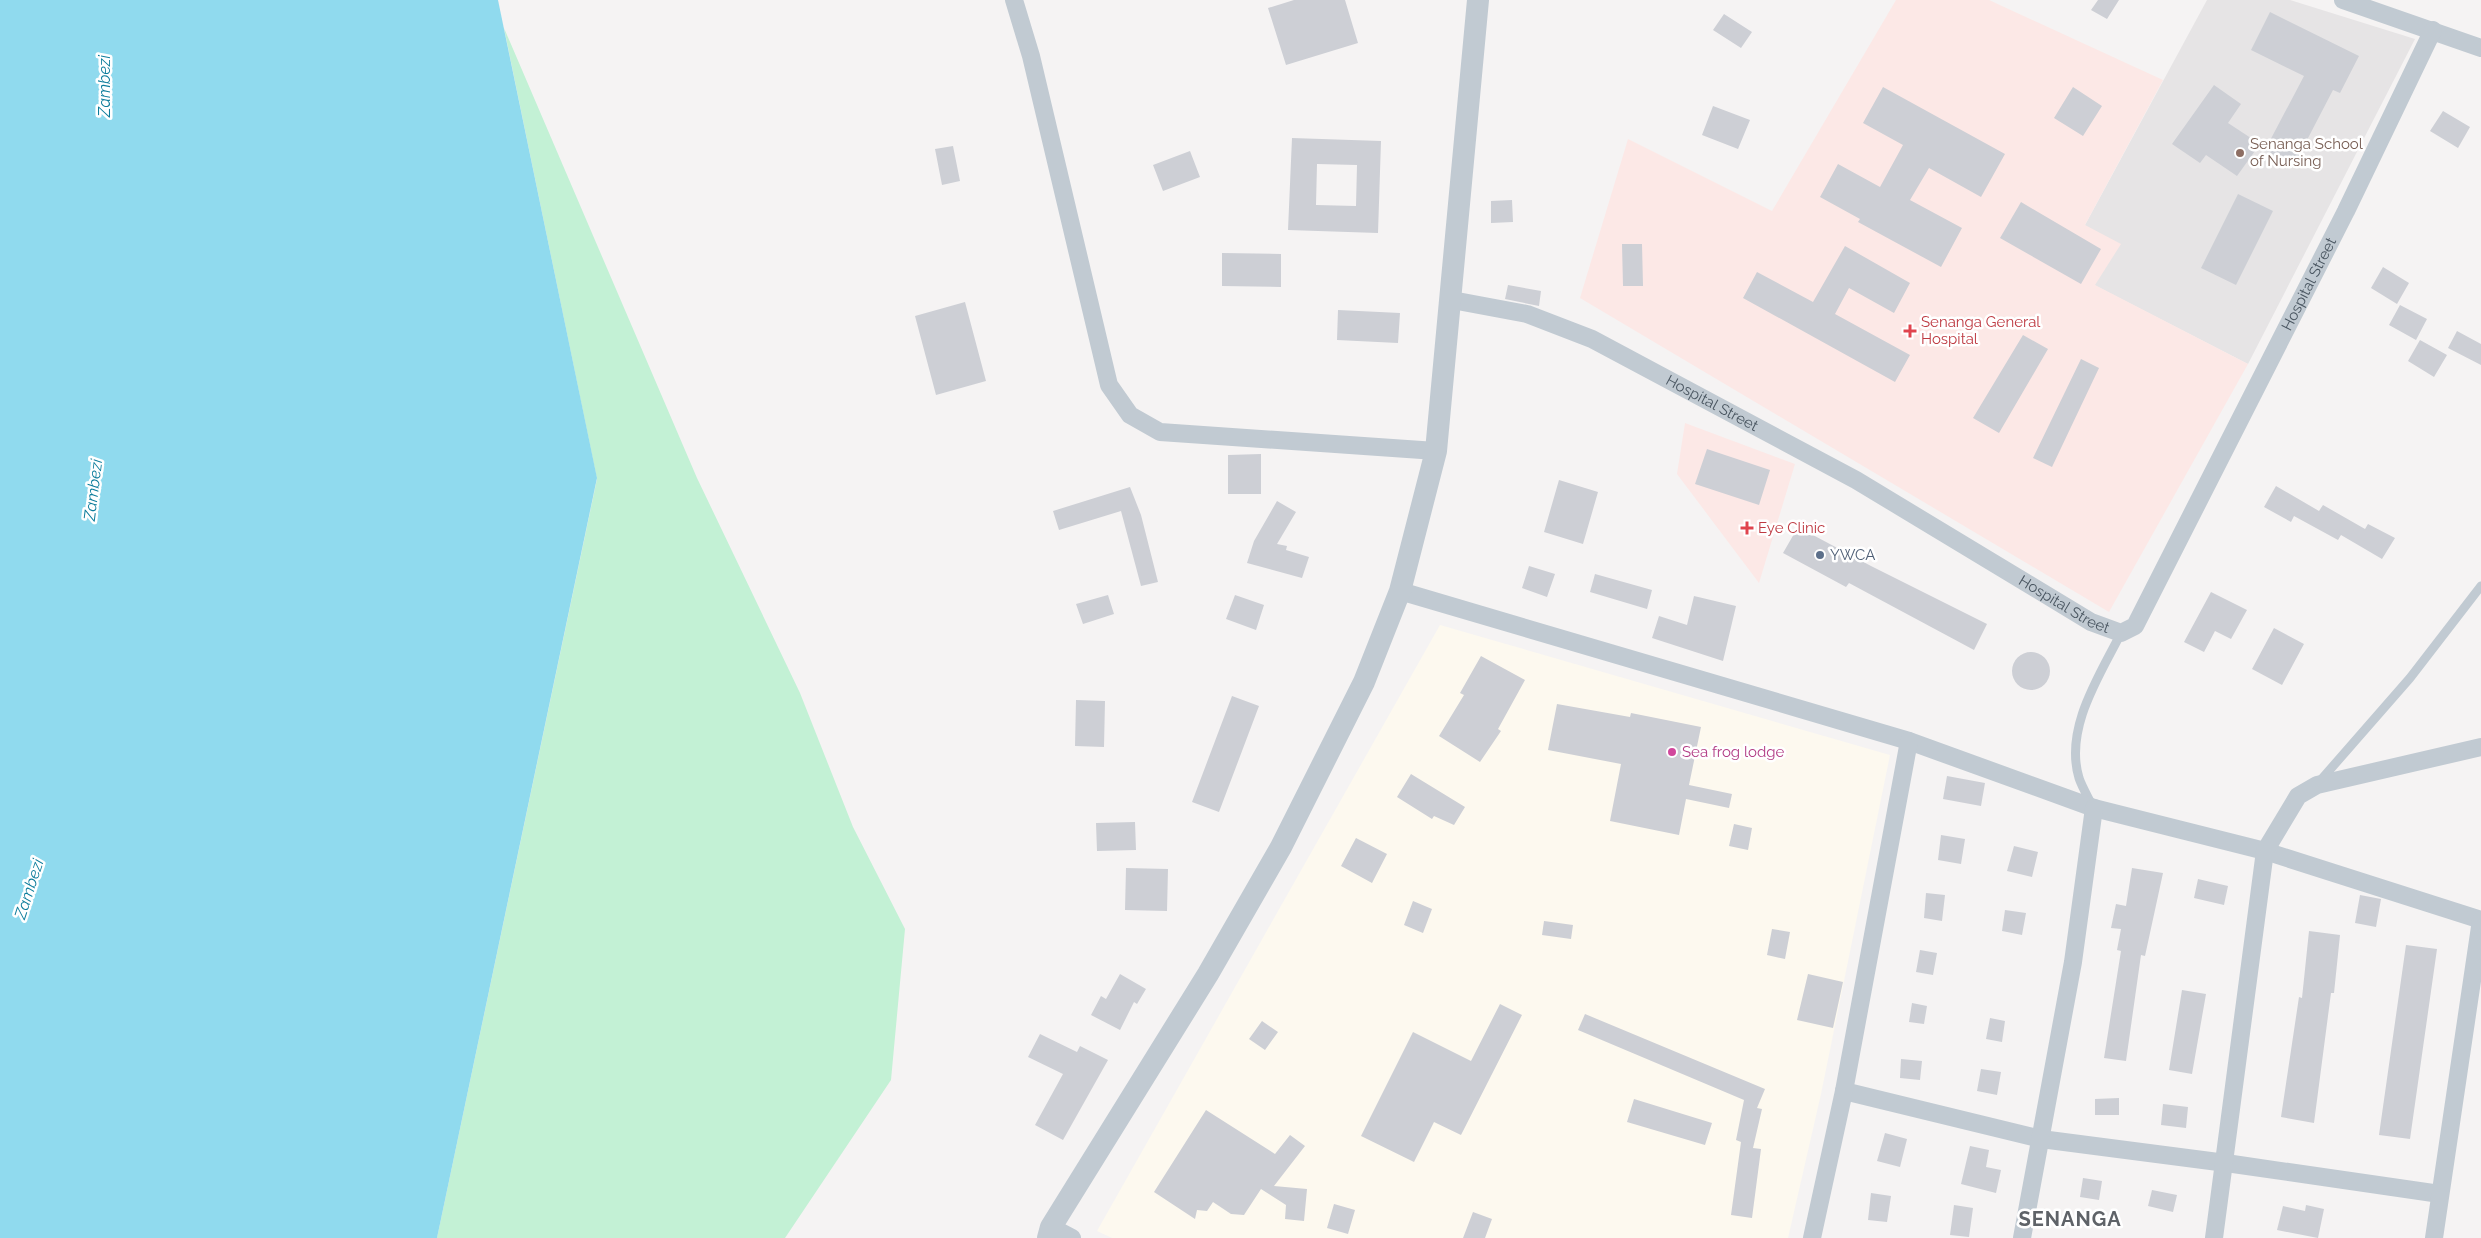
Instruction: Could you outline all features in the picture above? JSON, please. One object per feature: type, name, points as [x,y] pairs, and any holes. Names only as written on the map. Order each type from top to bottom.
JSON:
[{"type":"street","points":[[1014,0],[1031,56],[1110,385],[1130,416],[1160,432],[1436,451]]},
{"type":"street","points":[[1072,1238],[1050,1232],[1208,974],[1281,847],[1364,682],[1400,591],[1436,451],[1452,300],[1478,0]]},
{"type":"street","points":[[2344,0],[2481,48]]},
{"type":"street","name":"Hospital Street","points":[[1452,300],[1527,314],[1592,339],[1856,480],[2091,622],[2121,634],[2136,626],[2346,211],[2433,30]]},
{"type":"street","points":[[1400,591],[1909,741],[2094,808],[2265,852],[2481,920],[2434,1238]]},
{"type":"street","points":[[1812,1238],[1844,1091],[1909,741]]},
{"type":"street","points":[[2214,1238],[2226,1163],[2265,852],[2298,796],[2317,785],[2481,747]]},
{"type":"street","points":[[2022,1238],[2073,962],[2094,808]]},
{"type":"street","points":[[1844,1091],[2041,1139],[2440,1194]]},
{"type":"lane","points":[[2317,785],[2410,678],[2481,586]]},
{"type":"lane","points":[[2094,808],[2079,777],[2076,756],[2078,729],[2092,690],[2121,634]]},
{"type":"shaded area","name":"Senanga General Hospital","points":[[1896,0],[1989,0],[2163,80],[2085,225],[2121,244],[2095,285],[2248,364],[2109,612],[1580,298],[1628,139],[1772,211]]},
{"type":"shaded area","name":"Senanga School of Nursing","points":[[2207,0],[2290,0],[2415,39],[2248,364],[2094,285],[2085,225]]},
{"type":"shaded area","name":"Eye Clinic","points":[[1685,423],[1795,464],[1759,583],[1677,474]]},
{"type":"shaded area","points":[[1440,625],[1890,755],[1821,1094],[1788,1238],[1112,1238],[1097,1231]]},
{"type":"green space","points":[[504,28],[697,478],[800,693],[853,827],[905,929],[891,1080],[785,1238],[437,1238],[597,479]]},
{"type":"water","name":"Zambezi","points":[[0,0],[498,0],[597,478],[437,1238],[0,1238]]},
{"type":"building","points":[[1294,0],[1345,0],[1358,43],[1286,65],[1268,8]]},
{"type":"building","points":[[2098,0],[2119,0],[2107,19],[2091,10]]},
{"type":"building","points":[[2270,12],[2359,56],[2340,93],[2333,90],[2294,165],[2265,150],[2304,76],[2251,50]]},
{"type":"building","points":[[1724,14],[1752,32],[1741,48],[1713,30]]},
{"type":"building","points":[[2214,85],[2241,104],[2228,123],[2260,144],[2237,176],[2206,155],[2200,163],[2172,144]]},
{"type":"building","points":[[1883,87],[2005,154],[1981,197],[1929,168],[1910,200],[1962,228],[1941,267],[1858,222],[1860,219],[1820,197],[1838,164],[1880,187],[1903,145],[1863,123]]},
{"type":"building","points":[[2073,87],[2102,106],[2083,136],[2054,118]]},
{"type":"building","points":[[1713,106],[1750,120],[1738,149],[1702,135]]},
{"type":"building","points":[[2443,111],[2470,127],[2458,148],[2430,131]]},
{"type":"building","points":[[1292,138],[1381,141],[1378,233],[1288,230]],"holes":[[[1317,164],[1357,165],[1356,206],[1316,205]]]},
{"type":"building","points":[[953,146],[960,181],[942,185],[935,149]]},
{"type":"building","points":[[1190,151],[1200,177],[1163,191],[1153,165]]},
{"type":"building","points":[[2238,194],[2273,211],[2236,285],[2201,268]]},
{"type":"building","points":[[1512,200],[1513,222],[1491,223],[1491,201]]},
{"type":"building","points":[[2021,202],[2101,249],[2081,284],[2000,238]]},
{"type":"building","points":[[1622,244],[1642,244],[1643,286],[1623,286]]},
{"type":"building","points":[[1845,246],[1910,283],[1894,313],[1849,288],[1835,314],[1910,355],[1895,382],[1743,298],[1757,272],[1813,302]]},
{"type":"building","points":[[1222,253],[1281,254],[1281,287],[1222,286]]},
{"type":"building","points":[[2383,267],[2409,283],[2397,304],[2371,288]]},
{"type":"building","points":[[1508,285],[1541,291],[1539,306],[1505,299]]},
{"type":"building","points":[[965,302],[986,381],[936,395],[915,316]]},
{"type":"building","points":[[2400,305],[2427,319],[2416,340],[2389,325]]},
{"type":"building","points":[[1338,310],[1400,313],[1398,343],[1337,340]]},
{"type":"building","points":[[2457,331],[2481,344],[2481,365],[2448,348]]},
{"type":"building","points":[[2023,335],[2048,349],[1999,433],[1973,418]]},
{"type":"building","points":[[2420,340],[2447,355],[2434,377],[2408,361]]},
{"type":"building","points":[[2081,359],[2099,368],[2052,467],[2033,458]]},
{"type":"building","points":[[1707,449],[1770,470],[1759,505],[1695,484]]},
{"type":"building","points":[[1261,454],[1261,494],[1228,494],[1228,455]]},
{"type":"building","points":[[1559,480],[1598,492],[1583,544],[1544,532]]},
{"type":"building","points":[[2276,486],[2319,511],[2323,505],[2365,529],[2368,524],[2395,538],[2382,559],[2341,535],[2338,540],[2294,516],[2291,522],[2264,507]]},
{"type":"building","points":[[1130,487],[1141,515],[1158,582],[1141,586],[1121,511],[1059,530],[1053,511]]},
{"type":"building","points":[[1277,501],[1296,512],[1277,544],[1287,546],[1286,550],[1309,557],[1302,578],[1247,563],[1254,541]]},
{"type":"building","points":[[1798,527],[1987,624],[1974,650],[1849,583],[1846,587],[1783,553]]},
{"type":"building","points":[[1529,566],[1555,574],[1547,597],[1522,588]]},
{"type":"building","points":[[1595,574],[1652,590],[1647,609],[1590,592]]},
{"type":"building","points":[[2211,592],[2247,610],[2231,639],[2215,631],[2204,652],[2184,642]]},
{"type":"building","points":[[1108,595],[1114,614],[1083,624],[1076,604]]},
{"type":"building","points":[[1235,595],[1264,605],[1256,630],[1226,619]]},
{"type":"building","points":[[1694,596],[1736,606],[1723,661],[1652,638],[1659,616],[1687,625]]},
{"type":"building","points":[[2274,628],[2304,644],[2282,685],[2252,669]]},
{"type":"building","points":[[2031,652],[2045,657],[2050,671],[2045,685],[2031,690],[2017,685],[2012,671],[2017,657]]},
{"type":"building","points":[[1481,656],[1525,680],[1498,729],[1501,731],[1480,762],[1439,736],[1464,695],[1460,693]]},
{"type":"building","points":[[1232,696],[1259,706],[1219,812],[1192,802]]},
{"type":"building","points":[[1076,700],[1105,701],[1104,747],[1075,746]]},
{"type":"building","points":[[1557,704],[1630,717],[1631,713],[1701,727],[1689,785],[1732,794],[1729,808],[1686,799],[1679,835],[1610,821],[1621,764],[1548,750]]},
{"type":"building","points":[[1411,774],[1465,807],[1454,825],[1434,816],[1432,819],[1397,797]]},
{"type":"building","points":[[1947,776],[1985,783],[1981,806],[1943,799]]},
{"type":"building","points":[[1135,822],[1136,850],[1097,851],[1096,823]]},
{"type":"building","points":[[1734,824],[1752,828],[1748,850],[1729,846]]},
{"type":"building","points":[[1941,835],[1965,839],[1961,864],[1938,860]]},
{"type":"building","points":[[1356,838],[1387,854],[1372,883],[1341,866]]},
{"type":"building","points":[[2014,846],[2038,852],[2032,877],[2007,871]]},
{"type":"building","points":[[1126,868],[1168,869],[1167,911],[1125,910]]},
{"type":"building","points":[[2132,868],[2163,873],[2145,956],[2141,955],[2126,1061],[2104,1058],[2121,951],[2117,950],[2121,929],[2111,928],[2116,904],[2126,906]]},
{"type":"building","points":[[2198,879],[2228,886],[2224,905],[2194,898]]},
{"type":"building","points":[[1926,893],[1945,895],[1942,921],[1924,918]]},
{"type":"building","points":[[2360,895],[2381,899],[2376,927],[2355,923]]},
{"type":"building","points":[[1413,901],[1432,909],[1423,933],[1404,925]]},
{"type":"building","points":[[2005,910],[2026,913],[2022,935],[2002,931]]},
{"type":"building","points":[[1544,921],[1573,925],[1571,939],[1542,935]]},
{"type":"building","points":[[1772,929],[1790,932],[1785,959],[1767,955]]},
{"type":"building","points":[[2309,931],[2340,935],[2334,993],[2331,993],[2314,1123],[2281,1117],[2299,997],[2302,998]]},
{"type":"building","points":[[2406,945],[2437,949],[2410,1139],[2379,1135]]},
{"type":"building","points":[[1920,950],[1937,953],[1933,975],[1916,972]]},
{"type":"building","points":[[1120,974],[1146,989],[1137,1004],[1134,1002],[1120,1030],[1091,1015],[1101,996],[1106,999]]},
{"type":"building","points":[[1808,974],[1843,982],[1833,1028],[1797,1020]]},
{"type":"building","points":[[2182,990],[2206,994],[2192,1074],[2169,1070]]},
{"type":"building","points":[[1912,1003],[1927,1006],[1924,1024],[1909,1022]]},
{"type":"building","points":[[1500,1004],[1522,1015],[1461,1135],[1434,1122],[1414,1162],[1361,1136],[1413,1032],[1471,1061]]},
{"type":"building","points":[[1585,1014],[1765,1089],[1757,1108],[1762,1109],[1753,1148],[1761,1149],[1752,1218],[1731,1215],[1741,1142],[1736,1140],[1744,1100],[1578,1030]]},
{"type":"building","points":[[1990,1018],[2005,1021],[2002,1042],[1986,1039]]},
{"type":"building","points":[[1262,1021],[1278,1032],[1265,1050],[1249,1039]]},
{"type":"building","points":[[1040,1034],[1077,1052],[1080,1046],[1108,1060],[1063,1140],[1035,1125],[1063,1074],[1028,1057]]},
{"type":"building","points":[[1901,1059],[1922,1061],[1920,1080],[1900,1078]]},
{"type":"building","points":[[1981,1069],[2001,1072],[1997,1095],[1977,1091]]},
{"type":"building","points":[[2119,1098],[2119,1115],[2095,1115],[2095,1099]]},
{"type":"building","points":[[1634,1099],[1712,1123],[1705,1145],[1627,1122]]},
{"type":"building","points":[[2163,1104],[2188,1107],[2186,1128],[2161,1125]]},
{"type":"building","points":[[1206,1110],[1275,1154],[1290,1135],[1305,1146],[1274,1186],[1307,1189],[1304,1221],[1285,1219],[1286,1205],[1261,1189],[1244,1215],[1231,1214],[1213,1202],[1207,1211],[1197,1210],[1195,1219],[1154,1192]]},
{"type":"building","points":[[1885,1133],[1907,1139],[1900,1167],[1877,1161]]},
{"type":"building","points":[[1970,1146],[1989,1150],[1986,1167],[2001,1170],[1996,1193],[1961,1184]]},
{"type":"building","points":[[2083,1178],[2102,1181],[2099,1200],[2080,1197]]},
{"type":"building","points":[[2152,1190],[2177,1195],[2173,1212],[2148,1206]]},
{"type":"building","points":[[1871,1193],[1891,1196],[1887,1222],[1868,1220]]},
{"type":"building","points":[[1334,1204],[1355,1210],[1348,1234],[1327,1228]]},
{"type":"building","points":[[1954,1205],[1973,1208],[1969,1237],[1950,1235]]},
{"type":"building","points":[[2306,1205],[2324,1209],[2318,1238],[2277,1230],[2283,1206],[2305,1211]]},
{"type":"building","points":[[1473,1212],[1492,1219],[1485,1238],[1463,1238]]},
{"type":"place","name":"Senanga School of Nursing","points":[[2240,153]]},
{"type":"place","name":"Senanga General Hospital","points":[[1910,331]]},
{"type":"place","name":"Eye Clinic","points":[[1747,528]]},
{"type":"place","name":"YWCA","points":[[1820,555]]},
{"type":"place","name":"Sea frog lodge","points":[[1672,752]]},
{"type":"district","name":"SENANGA","points":[[2070,1219]]}]
